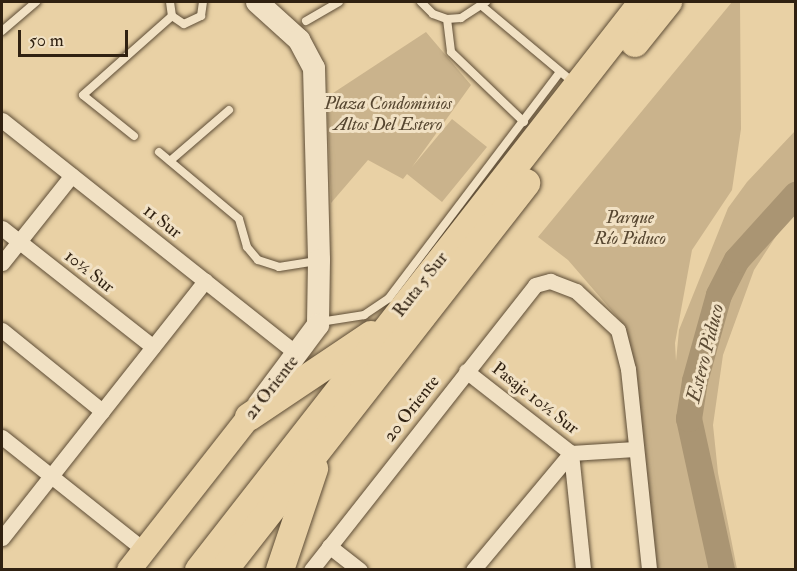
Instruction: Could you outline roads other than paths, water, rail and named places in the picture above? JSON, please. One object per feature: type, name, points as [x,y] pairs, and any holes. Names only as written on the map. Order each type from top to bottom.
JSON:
[{"type":"highway","name":"Ruta 5 Sur","points":[[199,570],[403,309],[569,78],[643,2]]},
{"type":"highway","name":"Ruta 5 Sur","points":[[224,570],[668,2]]},
{"type":"highway","points":[[249,417],[357,345],[403,309]]},
{"type":"highway","points":[[280,570],[301,500],[329,435]]},
{"type":"main road","name":"21 Oriente","points":[[129,570],[249,417]]},
{"type":"street","points":[[257,2],[299,40],[312,61],[319,322]]},
{"type":"street","name":"11 Sur","points":[[2,120],[298,355]]},
{"type":"street","points":[[2,264],[72,175]]},
{"type":"street","name":"10½ Sur","points":[[2,228],[153,346]]},
{"type":"street","points":[[2,538],[205,281]]},
{"type":"street","name":"20 Oriente","points":[[311,570],[535,285],[550,281],[576,291],[618,330],[628,369],[635,449]]},
{"type":"street","name":"21 Oriente","points":[[249,417],[314,335],[319,322]]},
{"type":"street","points":[[2,330],[102,411]]},
{"type":"street","name":"Pasaje 10½ Sur","points":[[466,371],[571,453],[583,570]]},
{"type":"street","points":[[2,438],[144,550]]},
{"type":"street","points":[[473,570],[571,453],[635,449],[649,570]]},
{"type":"street","points":[[329,546],[360,570]]},
{"type":"lane","points":[[2,31],[36,2]]},
{"type":"lane","points":[[170,2],[172,16],[179,22],[194,22],[203,12],[203,2]]},
{"type":"lane","points":[[306,21],[339,2]]},
{"type":"lane","points":[[319,322],[364,315],[389,298],[524,122],[569,78],[484,4],[461,18],[447,19],[433,14],[421,2]]},
{"type":"lane","points":[[134,136],[82,95],[172,16]]},
{"type":"lane","points":[[447,19],[451,52],[524,122]]},
{"type":"lane","points":[[170,161],[229,110]]},
{"type":"lane","points":[[159,152],[239,219],[248,248],[258,260],[279,267],[319,260]]},
{"type":"waterway","name":"Estero Piduco","points":[[722,570],[689,419],[695,381],[719,295],[737,260],[796,195]]},
{"type":"park label","name":"Plaza Condominios Altos Del Estero","points":[[388,115]]},
{"type":"park label","name":"Parque Río Piduco","points":[[630,229]]}]
